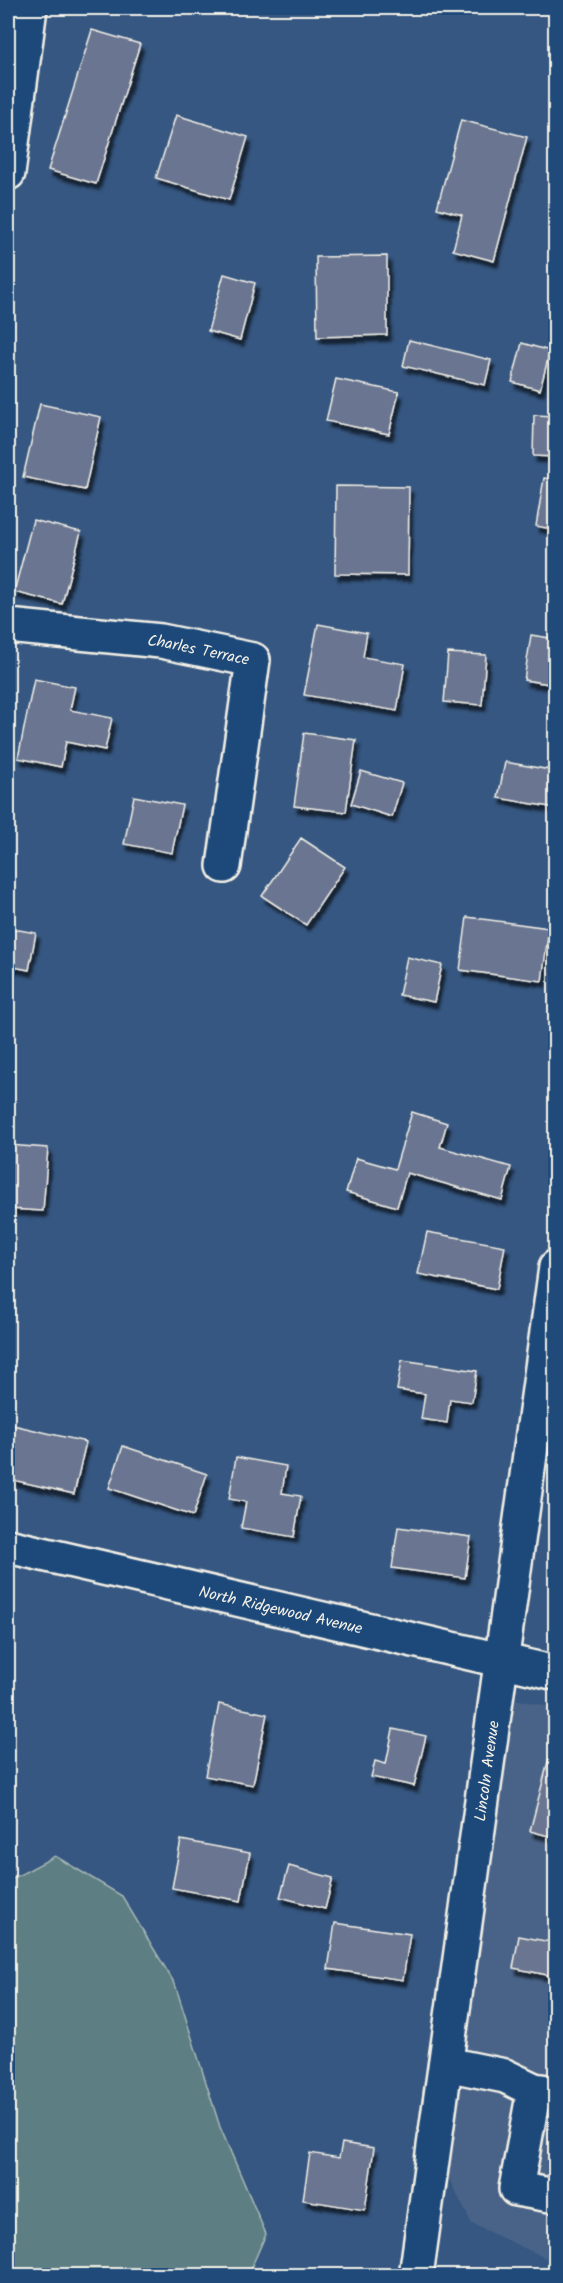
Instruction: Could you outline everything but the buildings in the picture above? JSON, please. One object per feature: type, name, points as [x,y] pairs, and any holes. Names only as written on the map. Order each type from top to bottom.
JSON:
[{"type":"street","points":[[8,173],[30,8]]},
{"type":"street","name":"Charles Terrace","points":[[8,626],[161,640],[253,660],[224,866]]},
{"type":"street","name":"Lincoln Avenue","points":[[416,2276],[555,1267]]},
{"type":"street","name":"North Ridgewood Avenue","points":[[8,1546],[555,1673]]},
{"type":"street","points":[[446,2064],[506,2076],[545,2092],[516,2189],[555,2196]]},
{"type":"shaded area","points":[[515,1699],[555,1708],[555,2258],[548,2259],[472,2224],[448,2177]]},
{"type":"green space","points":[[55,1856],[122,1896],[175,1984],[220,2127],[266,2234],[248,2275],[8,2275],[8,1881]]}]
